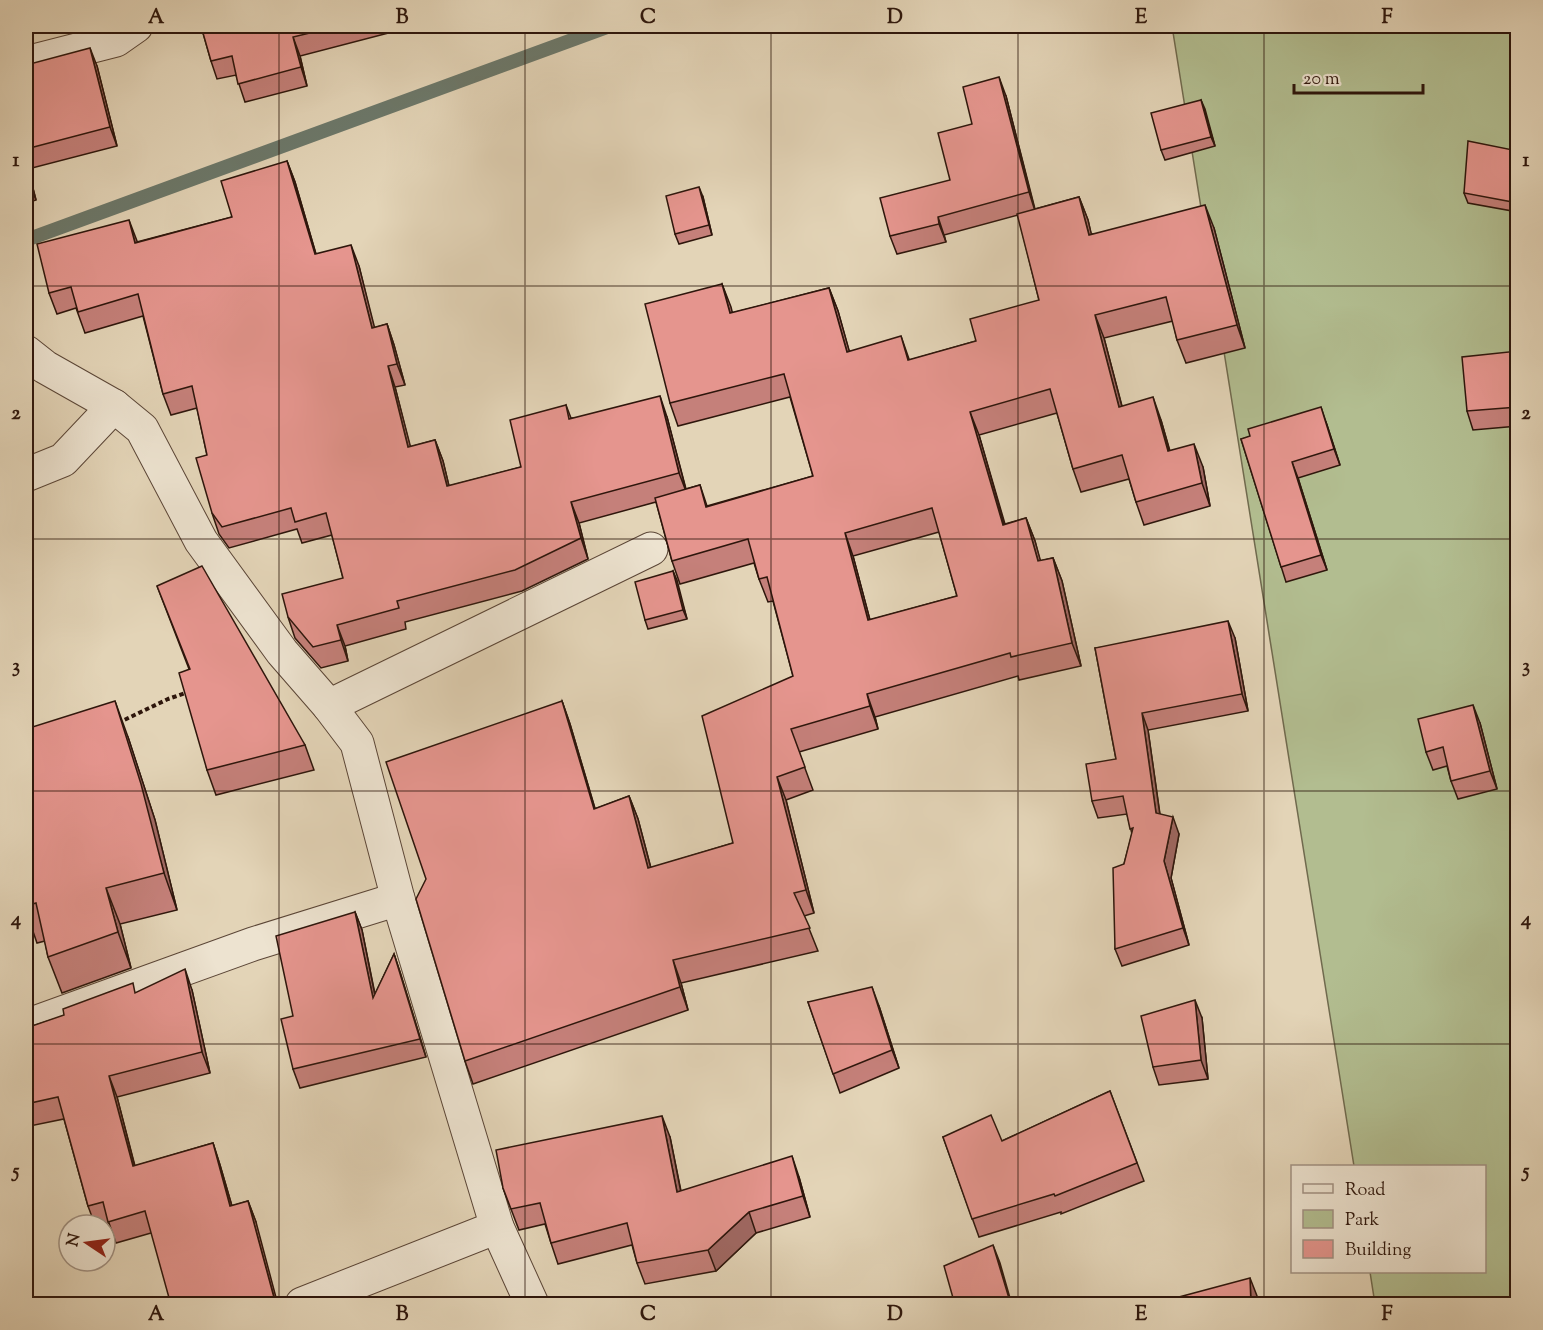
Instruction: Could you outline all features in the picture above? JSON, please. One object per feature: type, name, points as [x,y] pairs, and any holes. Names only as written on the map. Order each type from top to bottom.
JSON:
[{"type":"street","points":[[26,63],[116,40],[136,26]]},
{"type":"street","points":[[26,352],[45,367],[114,406],[142,429],[201,541],[282,652],[329,706],[357,743],[398,899],[496,1227],[532,1305]]},
{"type":"street","points":[[26,475],[63,460],[114,406]]},
{"type":"street","points":[[329,706],[651,549]]},
{"type":"street","points":[[26,1026],[242,948],[398,899]]},
{"type":"street","points":[[302,1305],[496,1227]]},
{"type":"path","points":[[117,723],[168,699],[197,689]]},
{"type":"green space","points":[[1172,26],[1517,26],[1517,1304],[1375,1304],[1370,1273],[1486,1273],[1486,1165],[1354,1165]]},
{"type":"building","points":[[201,26],[339,26],[293,37],[301,67],[238,84],[232,56],[211,61]]},
{"type":"building","points":[[90,48],[110,127],[26,149],[26,65]]},
{"type":"building","points":[[999,77],[1029,192],[938,217],[939,224],[890,236],[880,198],[950,180],[938,133],[972,124],[963,87]]},
{"type":"building","points":[[1201,100],[1211,137],[1161,150],[1151,113]]},
{"type":"building","points":[[1468,141],[1518,151],[1518,203],[1464,193]]},
{"type":"building","points":[[287,161],[315,254],[351,245],[372,328],[387,324],[397,364],[388,366],[408,447],[435,440],[447,486],[521,467],[510,420],[566,405],[569,419],[660,396],[679,473],[571,502],[581,538],[515,570],[397,601],[399,608],[337,625],[341,640],[313,647],[288,617],[282,594],[343,578],[326,513],[295,522],[291,508],[222,527],[212,513],[196,458],[207,455],[192,386],[163,394],[138,294],[78,312],[71,287],[49,293],[37,244],[129,220],[135,243],[232,217],[221,181]]},
{"type":"building","points":[[26,166],[29,182],[26,183]]},
{"type":"building","points":[[699,187],[709,225],[675,234],[666,196]]},
{"type":"building","points":[[1079,197],[1089,235],[1205,205],[1237,325],[1177,340],[1166,297],[1095,315],[1119,407],[1153,397],[1168,451],[1194,444],[1202,483],[1136,502],[1122,455],[1073,469],[1050,389],[970,412],[1003,525],[1026,518],[1038,561],[1053,558],[1072,643],[1011,657],[1010,653],[867,694],[870,706],[791,729],[805,767],[777,777],[806,890],[794,893],[810,928],[673,960],[680,987],[465,1061],[416,899],[426,879],[386,762],[562,701],[594,809],[629,796],[648,868],[733,843],[702,716],[793,676],[767,577],[759,579],[748,539],[672,561],[655,498],[700,485],[706,507],[813,476],[784,374],[670,403],[645,304],[722,284],[730,313],[829,288],[847,352],[901,336],[908,360],[976,341],[970,319],[1039,300],[1017,214]],"holes":[[[932,508],[957,596],[868,620],[845,533]]]},
{"type":"building","points":[[1510,269],[1518,269],[1518,335],[1514,335]]},
{"type":"building","points":[[1518,351],[1518,407],[1467,411],[1462,357]]},
{"type":"building","points":[[1321,407],[1334,449],[1292,462],[1321,555],[1281,567],[1241,439],[1250,436],[1248,429]]},
{"type":"building","points":[[202,566],[305,745],[207,770],[179,673],[190,669],[157,586]]},
{"type":"building","points":[[673,571],[683,610],[645,620],[635,582]]},
{"type":"building","points":[[1228,621],[1242,694],[1142,713],[1156,813],[1173,817],[1164,861],[1183,928],[1115,949],[1113,868],[1124,864],[1133,828],[1130,829],[1123,796],[1092,801],[1086,764],[1116,759],[1095,648]]},
{"type":"building","points":[[115,701],[141,784],[164,873],[106,888],[118,932],[48,957],[36,903],[26,906],[26,729]]},
{"type":"building","points":[[1473,705],[1490,771],[1451,781],[1443,747],[1426,752],[1418,719]]},
{"type":"building","points":[[355,912],[373,998],[394,954],[420,1039],[293,1069],[281,1019],[293,1016],[276,936]]},
{"type":"building","points":[[185,969],[202,1052],[109,1076],[133,1166],[213,1143],[230,1206],[248,1201],[276,1305],[171,1305],[145,1211],[117,1219],[117,1213],[106,1213],[103,1202],[88,1206],[58,1097],[26,1104],[26,1028],[64,1015],[63,1009],[133,983],[135,993]]},
{"type":"building","points":[[872,987],[892,1050],[833,1074],[808,1002]]},
{"type":"building","points":[[1195,1000],[1201,1060],[1153,1067],[1141,1016]]},
{"type":"building","points":[[1110,1091],[1137,1163],[1055,1196],[1054,1194],[972,1219],[943,1137],[991,1115],[1002,1141]]},
{"type":"building","points":[[662,1116],[677,1192],[792,1156],[803,1196],[749,1212],[708,1250],[637,1263],[627,1223],[551,1243],[540,1203],[511,1209],[503,1188],[496,1150]]},
{"type":"building","points":[[993,1245],[1011,1305],[955,1305],[944,1266]]},
{"type":"building","points":[[1250,1278],[1251,1305],[1149,1305]]},
{"type":"building","points":[[299,1301],[300,1305],[288,1305]]},
{"type":"waterway","points":[[26,240],[610,26]]}]
